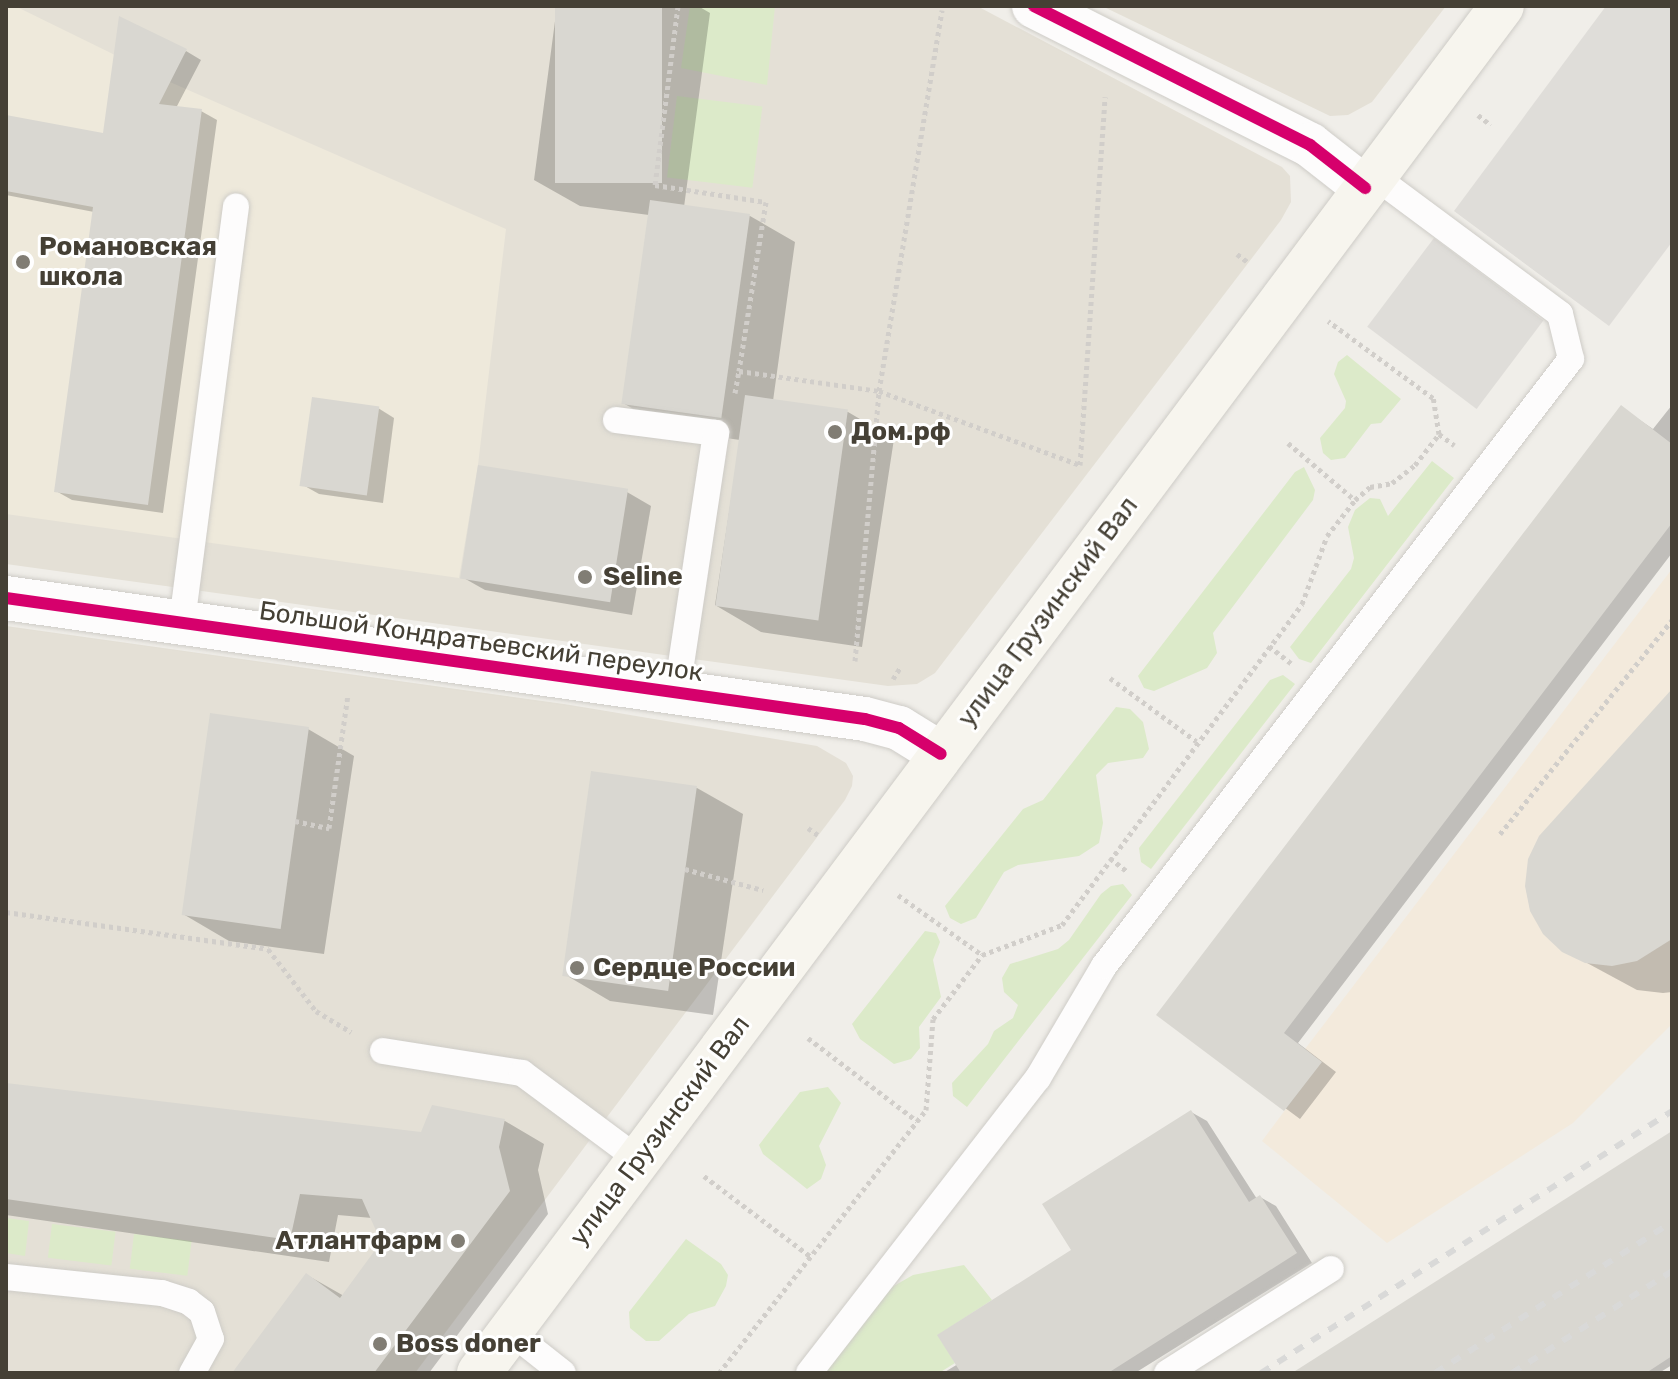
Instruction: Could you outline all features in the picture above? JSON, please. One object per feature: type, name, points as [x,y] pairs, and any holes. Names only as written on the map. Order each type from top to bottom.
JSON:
[{"type":"main road","name":"улица Грузинский Вал","points":[[479,1373],[1502,6]]},
{"type":"street","points":[[1034,6],[1310,145],[1370,182]]},
{"type":"street","name":"Большой Кондратьевский переулок","points":[[6,598],[865,719],[899,728],[941,754]]},
{"type":"lane","points":[[809,1373],[1038,1078],[1104,966],[1571,359],[1560,314],[1370,182]]},
{"type":"lane","points":[[182,622],[236,206]]},
{"type":"lane","points":[[616,420],[716,433],[677,692]]},
{"type":"lane","points":[[383,1051],[522,1073],[639,1160]]},
{"type":"lane","points":[[1167,1373],[1331,1269]]},
{"type":"lane","points":[[6,1277],[162,1293],[189,1302],[202,1312],[211,1339],[192,1373]]},
{"type":"lane","points":[[511,1332],[563,1373]]},
{"type":"path","points":[[678,6],[655,185],[766,202],[735,393]]},
{"type":"path","points":[[855,661],[879,391],[942,10]]},
{"type":"path","points":[[739,371],[879,391],[1080,465],[1105,96]]},
{"type":"path","points":[[1237,254],[1249,263]]},
{"type":"path","points":[[719,1373],[926,1110],[933,1019],[982,955],[1062,925],[1196,741],[1302,604],[1327,536],[1355,500],[1370,487],[1392,483],[1415,465],[1439,434],[1433,398],[1322,316]]},
{"type":"path","points":[[1288,443],[1355,500]]},
{"type":"path","points":[[1500,834],[1672,620]]},
{"type":"path","points":[[295,821],[329,828],[355,646]]},
{"type":"path","points":[[1110,678],[1196,741]]},
{"type":"path","points":[[808,828],[818,835]]},
{"type":"path","points":[[685,869],[763,890]]},
{"type":"path","points":[[910,904],[982,955]]},
{"type":"path","points":[[6,912],[268,949],[316,1011]]},
{"type":"path","points":[[808,1038],[917,1121]]},
{"type":"path","points":[[704,1176],[811,1257]]},
{"type":"shaded area","points":[[6,6],[977,6],[1282,167],[1290,176],[1291,202],[1281,220],[935,673],[917,684],[888,686],[6,564]]},
{"type":"shaded area","points":[[6,6],[15,6],[170,82],[506,229],[478,465],[459,578],[6,514]]},
{"type":"shaded area","points":[[1102,6],[1446,6],[1372,102],[1348,115],[1330,116]]},
{"type":"shaded area","points":[[1606,6],[1672,6],[1672,242],[1609,326],[1454,211]]},
{"type":"shaded area","points":[[1434,238],[1543,320],[1477,409],[1367,327]]},
{"type":"shaded area","points":[[1672,569],[1672,1024],[1573,1123],[1387,1243],[1262,1141],[1321,1062],[1305,1049]]},
{"type":"shaded area","points":[[6,626],[564,704],[817,746],[846,763],[853,776],[852,786],[845,800],[415,1373],[6,1373]]},
{"type":"green space","points":[[690,6],[775,6],[767,85],[681,68]]},
{"type":"green space","points":[[677,96],[762,106],[752,188],[667,177]]},
{"type":"green space","points":[[1347,355],[1401,399],[1381,423],[1371,424],[1345,458],[1331,460],[1323,453],[1320,438],[1345,408],[1346,401],[1334,374],[1338,362]]},
{"type":"green space","points":[[1432,461],[1454,478],[1311,663],[1299,659],[1290,647],[1351,569],[1354,558],[1348,527],[1355,510],[1370,498],[1380,499],[1388,516]]},
{"type":"green space","points":[[1304,467],[1315,490],[1313,500],[1213,633],[1217,653],[1207,668],[1154,691],[1144,688],[1138,676],[1295,472]]},
{"type":"green space","points":[[1283,675],[1295,684],[1151,869],[1141,862],[1139,848],[1270,680]]},
{"type":"green space","points":[[1116,707],[1130,709],[1143,722],[1149,749],[1143,758],[1108,763],[1096,775],[1103,823],[1099,843],[1079,856],[1018,865],[1004,872],[976,918],[961,924],[950,918],[945,906],[1023,809],[1043,800]]},
{"type":"green space","points":[[1123,884],[1132,895],[967,1107],[953,1096],[952,1083],[988,1044],[994,1031],[1013,1018],[1018,1005],[1004,992],[1002,978],[1010,964],[1058,949],[1069,940],[1101,894],[1111,886]]},
{"type":"green space","points":[[925,931],[936,933],[940,942],[933,960],[941,997],[919,1027],[920,1048],[911,1059],[894,1064],[860,1039],[852,1024]]},
{"type":"green space","points":[[828,1087],[841,1103],[819,1146],[826,1165],[821,1179],[807,1189],[763,1154],[759,1145],[800,1092]]},
{"type":"green space","points":[[6,1218],[29,1221],[25,1256],[6,1253]]},
{"type":"green space","points":[[52,1224],[116,1232],[111,1266],[48,1258]]},
{"type":"green space","points":[[134,1234],[192,1241],[187,1276],[130,1269]]},
{"type":"green space","points":[[686,1239],[721,1264],[728,1275],[726,1286],[715,1306],[689,1314],[659,1341],[646,1341],[630,1328],[629,1312]]},
{"type":"green space","points":[[964,1265],[992,1300],[938,1335],[955,1363],[939,1373],[800,1373],[852,1310],[913,1275]]},
{"type":"building","points":[[555,6],[662,6],[662,183],[555,183]]},
{"type":"building","points":[[119,16],[187,49],[159,104],[202,109],[148,505],[54,492],[93,207],[6,191],[6,115],[103,133]]},
{"type":"building","points":[[650,200],[750,214],[721,418],[621,404]]},
{"type":"building","points":[[745,395],[848,409],[818,620],[715,606]]},
{"type":"building","points":[[312,397],[379,406],[367,496],[299,486]]},
{"type":"building","points":[[1621,405],[1672,444],[1672,523],[1284,1033],[1322,1062],[1284,1111],[1156,1015]]},
{"type":"building","points":[[478,465],[628,489],[610,602],[460,579]]},
{"type":"building","points":[[1672,689],[1672,939],[1637,961],[1612,966],[1585,963],[1562,952],[1543,934],[1530,911],[1525,886],[1528,859],[1539,836]]},
{"type":"building","points":[[210,713],[309,727],[281,929],[182,915]]},
{"type":"building","points":[[591,771],[697,786],[668,991],[562,976]]},
{"type":"building","points":[[6,1083],[421,1132],[432,1105],[505,1119],[499,1147],[510,1191],[374,1373],[232,1373],[306,1273],[340,1298],[381,1242],[362,1199],[300,1194],[290,1240],[6,1199]]},
{"type":"building","points":[[1191,1110],[1249,1202],[1260,1195],[1297,1253],[1108,1373],[961,1373],[937,1335],[1071,1250],[1042,1204]]},
{"type":"building","points":[[1672,1131],[1672,1356],[1646,1373],[1292,1373]]},
{"type":"railway","points":[[1261,1373],[1672,1111]]},
{"type":"railway","points":[[1435,1373],[1672,1222]]},
{"type":"railway","points":[[1512,1373],[1672,1271]]},
{"type":"cycle path","points":[[1034,6],[1310,145],[1365,188]]},
{"type":"cycle path","points":[[6,598],[865,719],[899,728],[941,754]]},
{"type":"place","name":"Романовская школа","points":[[23,262]]},
{"type":"place","name":"Дом.рф","points":[[835,432]]},
{"type":"place","name":"Seline","points":[[585,577]]},
{"type":"place","name":"Сердце России","points":[[577,968]]},
{"type":"place","name":"Атлантфарм","points":[[458,1241]]},
{"type":"place","name":"Boss doner","points":[[380,1344]]}]
